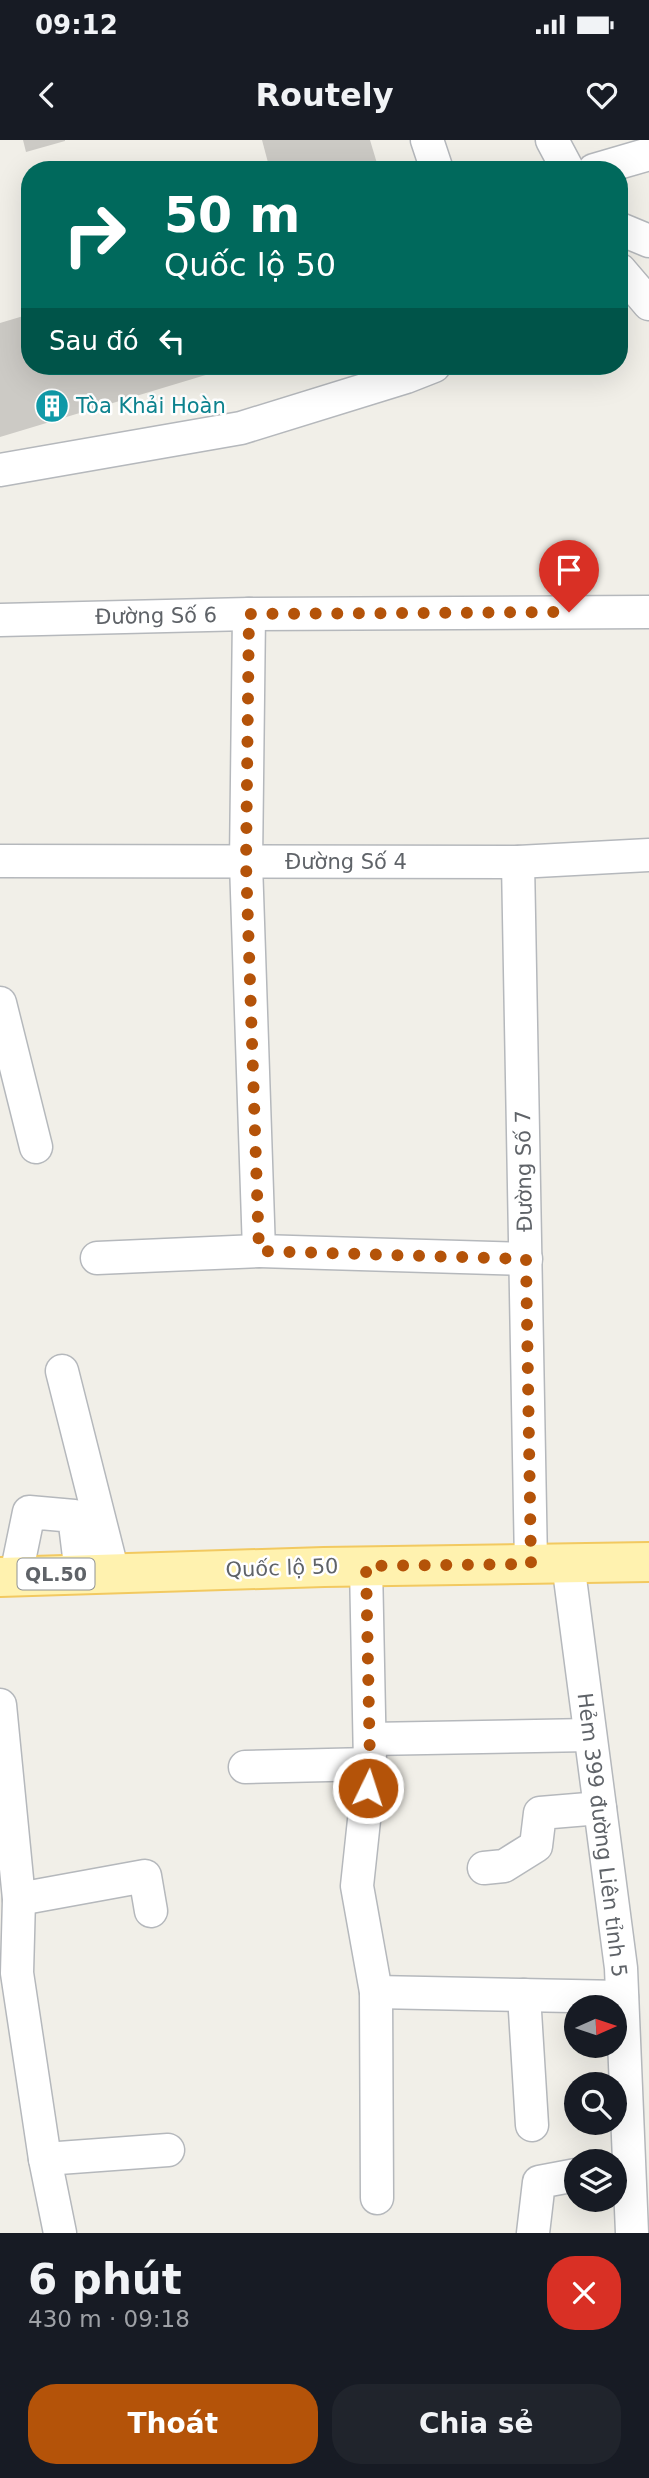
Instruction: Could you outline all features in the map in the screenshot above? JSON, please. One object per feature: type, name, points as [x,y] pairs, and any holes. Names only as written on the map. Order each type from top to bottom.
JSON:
[{"type":"main road","name":"Quốc lộ 50","points":[[8,1576],[366,1566],[649,1562]]},
{"type":"street","points":[[427,140],[434,161]]},
{"type":"street","points":[[552,140],[563,161]]},
{"type":"street","points":[[625,161],[649,154]]},
{"type":"street","points":[[628,232],[649,241]]},
{"type":"street","points":[[628,279],[649,304]]},
{"type":"street","points":[[0,470],[241,428],[411,375]]},
{"type":"street","name":"Đường Số 6","points":[[0,620],[249,614],[649,612]]},
{"type":"street","points":[[249,614],[246,863],[259,1251]]},
{"type":"street","name":"Đường Số 4","points":[[0,861],[518,862],[649,855]]},
{"type":"street","name":"Đường Số 7","points":[[518,862],[526,1259],[550,1564]]},
{"type":"street","points":[[0,1003],[36,1147]]},
{"type":"street","points":[[97,1258],[259,1251],[526,1259]]},
{"type":"street","points":[[62,1371],[97,1573]]},
{"type":"street","points":[[8,1576],[29,1512],[74,1516],[97,1573]]},
{"type":"street","name":"Hẻm 399 đường Liên tỉnh 5","points":[[550,1564],[590,1735],[621,1968],[622,1995]]},
{"type":"street","points":[[366,1566],[370,1752],[357,1886],[376,1992],[377,2198]]},
{"type":"street","points":[[0,1705],[19,1899],[17,1973],[45,2159],[60,2233]]},
{"type":"street","points":[[245,1767],[370,1752],[590,1735]]},
{"type":"street","points":[[484,1868],[504,1866],[536,1846],[540,1813],[600,1808]]},
{"type":"street","points":[[19,1899],[145,1877],[151,1911]]},
{"type":"street","points":[[376,1992],[564,1996]]},
{"type":"street","points":[[524,1995],[532,2125]]},
{"type":"street","name":"Hẻm 399 đường Liên tỉnh 5","points":[[625,2149],[637,2080],[627,2025]]},
{"type":"street","points":[[45,2159],[168,2150]]},
{"type":"street","points":[[533,2233],[539,2182],[564,2177]]},
{"type":"street","name":"Hẻm 399 đường Liên tỉnh 5","points":[[627,2200],[632,2233]]},
{"type":"building","points":[[23,140],[65,140],[65,141],[26,152]]},
{"type":"building","points":[[262,140],[370,140],[376,161],[268,161]]},
{"type":"building","name":"Tòa Khải Hoàn","points":[[21,317],[21,375],[206,375],[0,437],[0,323]]},
{"type":"place","name":"Tòa Khải Hoàn","points":[[52,406]]},
{"type":"route","points":[[368,1788],[370,1764],[366,1566],[531,1564],[526,1259],[259,1251],[246,863],[249,614],[569,612]]}]
